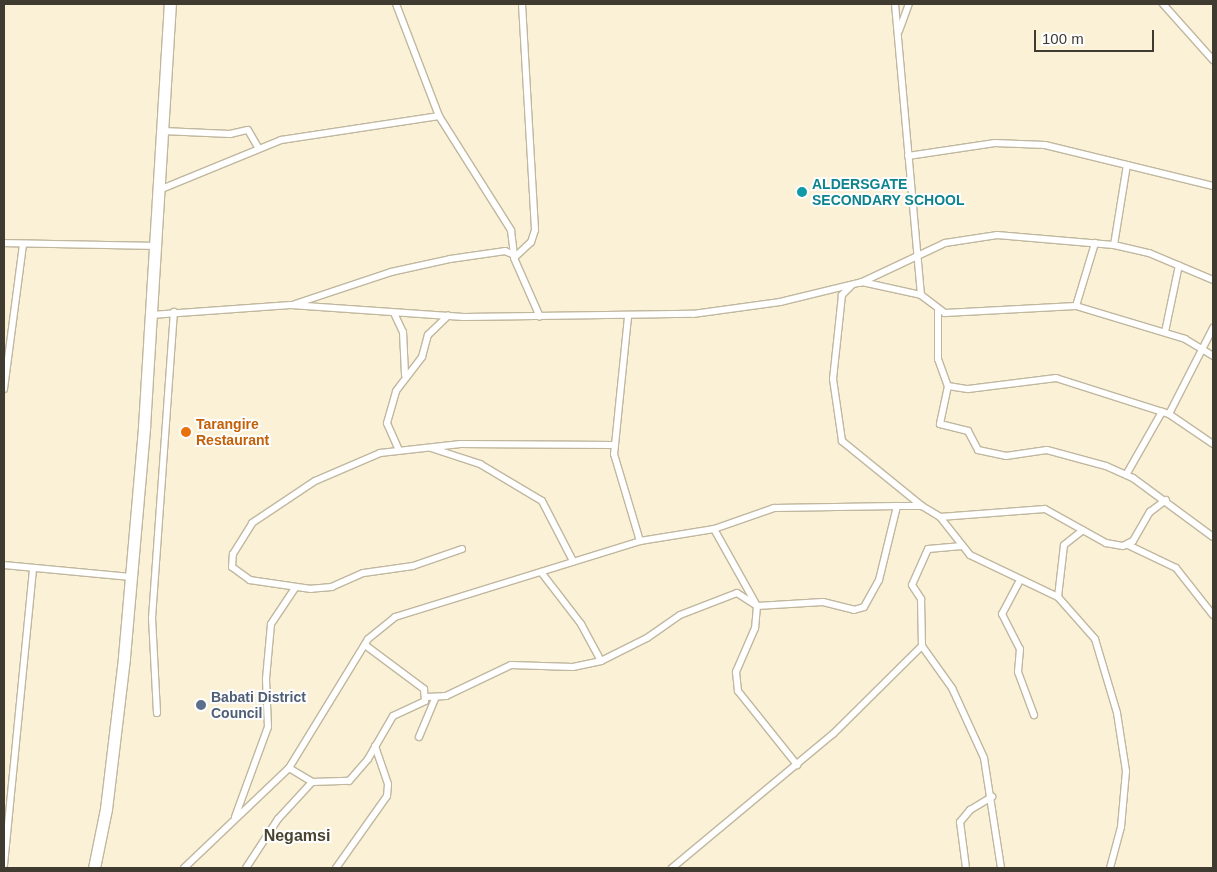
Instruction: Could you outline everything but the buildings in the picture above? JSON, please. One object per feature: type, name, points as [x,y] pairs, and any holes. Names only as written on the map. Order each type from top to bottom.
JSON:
[{"type":"highway","points":[[94,868],[116,731],[130,577],[156,246],[170,4]]},
{"type":"street","points":[[396,4],[439,116],[511,230],[514,256],[540,316]]},
{"type":"street","points":[[514,256],[529,245],[535,230],[522,4]]},
{"type":"street","points":[[895,4],[914,254],[921,295]]},
{"type":"street","points":[[898,34],[909,4]]},
{"type":"street","points":[[1162,4],[1213,60]]},
{"type":"street","points":[[159,190],[258,147],[310,133],[439,116]]},
{"type":"street","points":[[163,131],[225,134],[248,130],[258,147]]},
{"type":"street","points":[[908,156],[1018,142],[1127,165],[1213,186]]},
{"type":"street","points":[[1114,245],[1127,165]]},
{"type":"street","points":[[1110,868],[1126,786],[1124,748],[1096,639],[1058,598],[1019,582],[979,561],[962,546],[940,517],[922,506],[856,456],[842,440],[836,419],[833,380],[842,295],[914,254],[944,243],[997,235],[1114,245],[1179,265],[1213,280]]},
{"type":"street","points":[[1076,306],[1095,242]]},
{"type":"street","points":[[4,243],[23,245],[156,246]]},
{"type":"street","points":[[4,389],[23,245]]},
{"type":"street","points":[[291,305],[391,272],[450,259],[505,250],[514,256]]},
{"type":"street","points":[[1165,332],[1179,265]]},
{"type":"street","points":[[151,315],[291,305],[448,316],[628,317],[745,309],[862,282],[921,295],[938,311],[1076,306],[1165,332],[1202,348],[1213,356]]},
{"type":"street","points":[[938,311],[938,359],[948,386],[940,424],[968,431],[978,450],[1006,456],[1047,450],[1126,475],[1166,500],[1213,537]]},
{"type":"street","points":[[157,714],[152,609],[174,312]]},
{"type":"street","points":[[394,313],[404,332],[405,375]]},
{"type":"street","points":[[398,448],[387,420],[405,375],[422,357],[428,335],[448,316]]},
{"type":"street","points":[[628,317],[614,445],[640,541]]},
{"type":"street","points":[[1126,475],[1166,413],[1213,328]]},
{"type":"street","points":[[948,386],[968,389],[1056,378],[1166,413],[1213,444]]},
{"type":"street","points":[[462,548],[413,566],[363,573],[332,587],[295,588],[237,573],[233,554],[240,539],[252,523],[316,481],[398,448],[424,446],[614,445]]},
{"type":"street","points":[[424,446],[480,464],[542,502],[573,561]]},
{"type":"street","points":[[1128,545],[1150,512],[1166,500]]},
{"type":"street","points":[[419,737],[435,699],[511,665],[573,667],[601,661],[707,603],[739,593],[757,606],[823,602],[854,610],[864,607],[879,580],[897,506]]},
{"type":"street","points":[[186,868],[233,820],[289,768],[364,645],[395,617],[640,541],[714,528],[774,508],[922,506]]},
{"type":"street","points":[[940,517],[1045,510],[1115,546],[1128,545],[1176,568],[1213,615]]},
{"type":"street","points":[[714,528],[757,606],[755,628],[736,682],[746,706],[797,765]]},
{"type":"street","points":[[1058,598],[1064,545],[1082,530]]},
{"type":"street","points":[[962,546],[928,549],[915,571],[912,585],[921,599],[922,646],[966,714],[984,758],[992,797],[1001,868]]},
{"type":"street","points":[[4,565],[130,577]]},
{"type":"street","points":[[4,865],[5,822],[33,568]]},
{"type":"street","points":[[541,572],[581,624],[601,661]]},
{"type":"street","points":[[1019,582],[1002,614],[1020,649],[1018,672],[1034,715]]},
{"type":"street","points":[[233,820],[268,727],[266,679],[271,624],[295,588]]},
{"type":"street","points":[[364,645],[424,689],[427,696],[435,699]]},
{"type":"street","points":[[672,868],[797,765],[922,646]]},
{"type":"street","points":[[289,768],[312,782],[349,781],[375,746],[393,716],[427,696]]},
{"type":"street","points":[[336,868],[387,796],[388,784],[375,746]]},
{"type":"street","points":[[246,868],[278,819],[312,782]]},
{"type":"street","points":[[966,868],[960,822],[970,810],[992,797]]},
{"type":"place","name":"ALDERSGATE SECONDARY SCHOOL","points":[[802,192]]},
{"type":"place","name":"Tarangire Restaurant","points":[[186,432]]},
{"type":"place","name":"Babati District Council","points":[[201,705]]},
{"type":"district","name":"Negamsi","points":[[297,836]]}]
